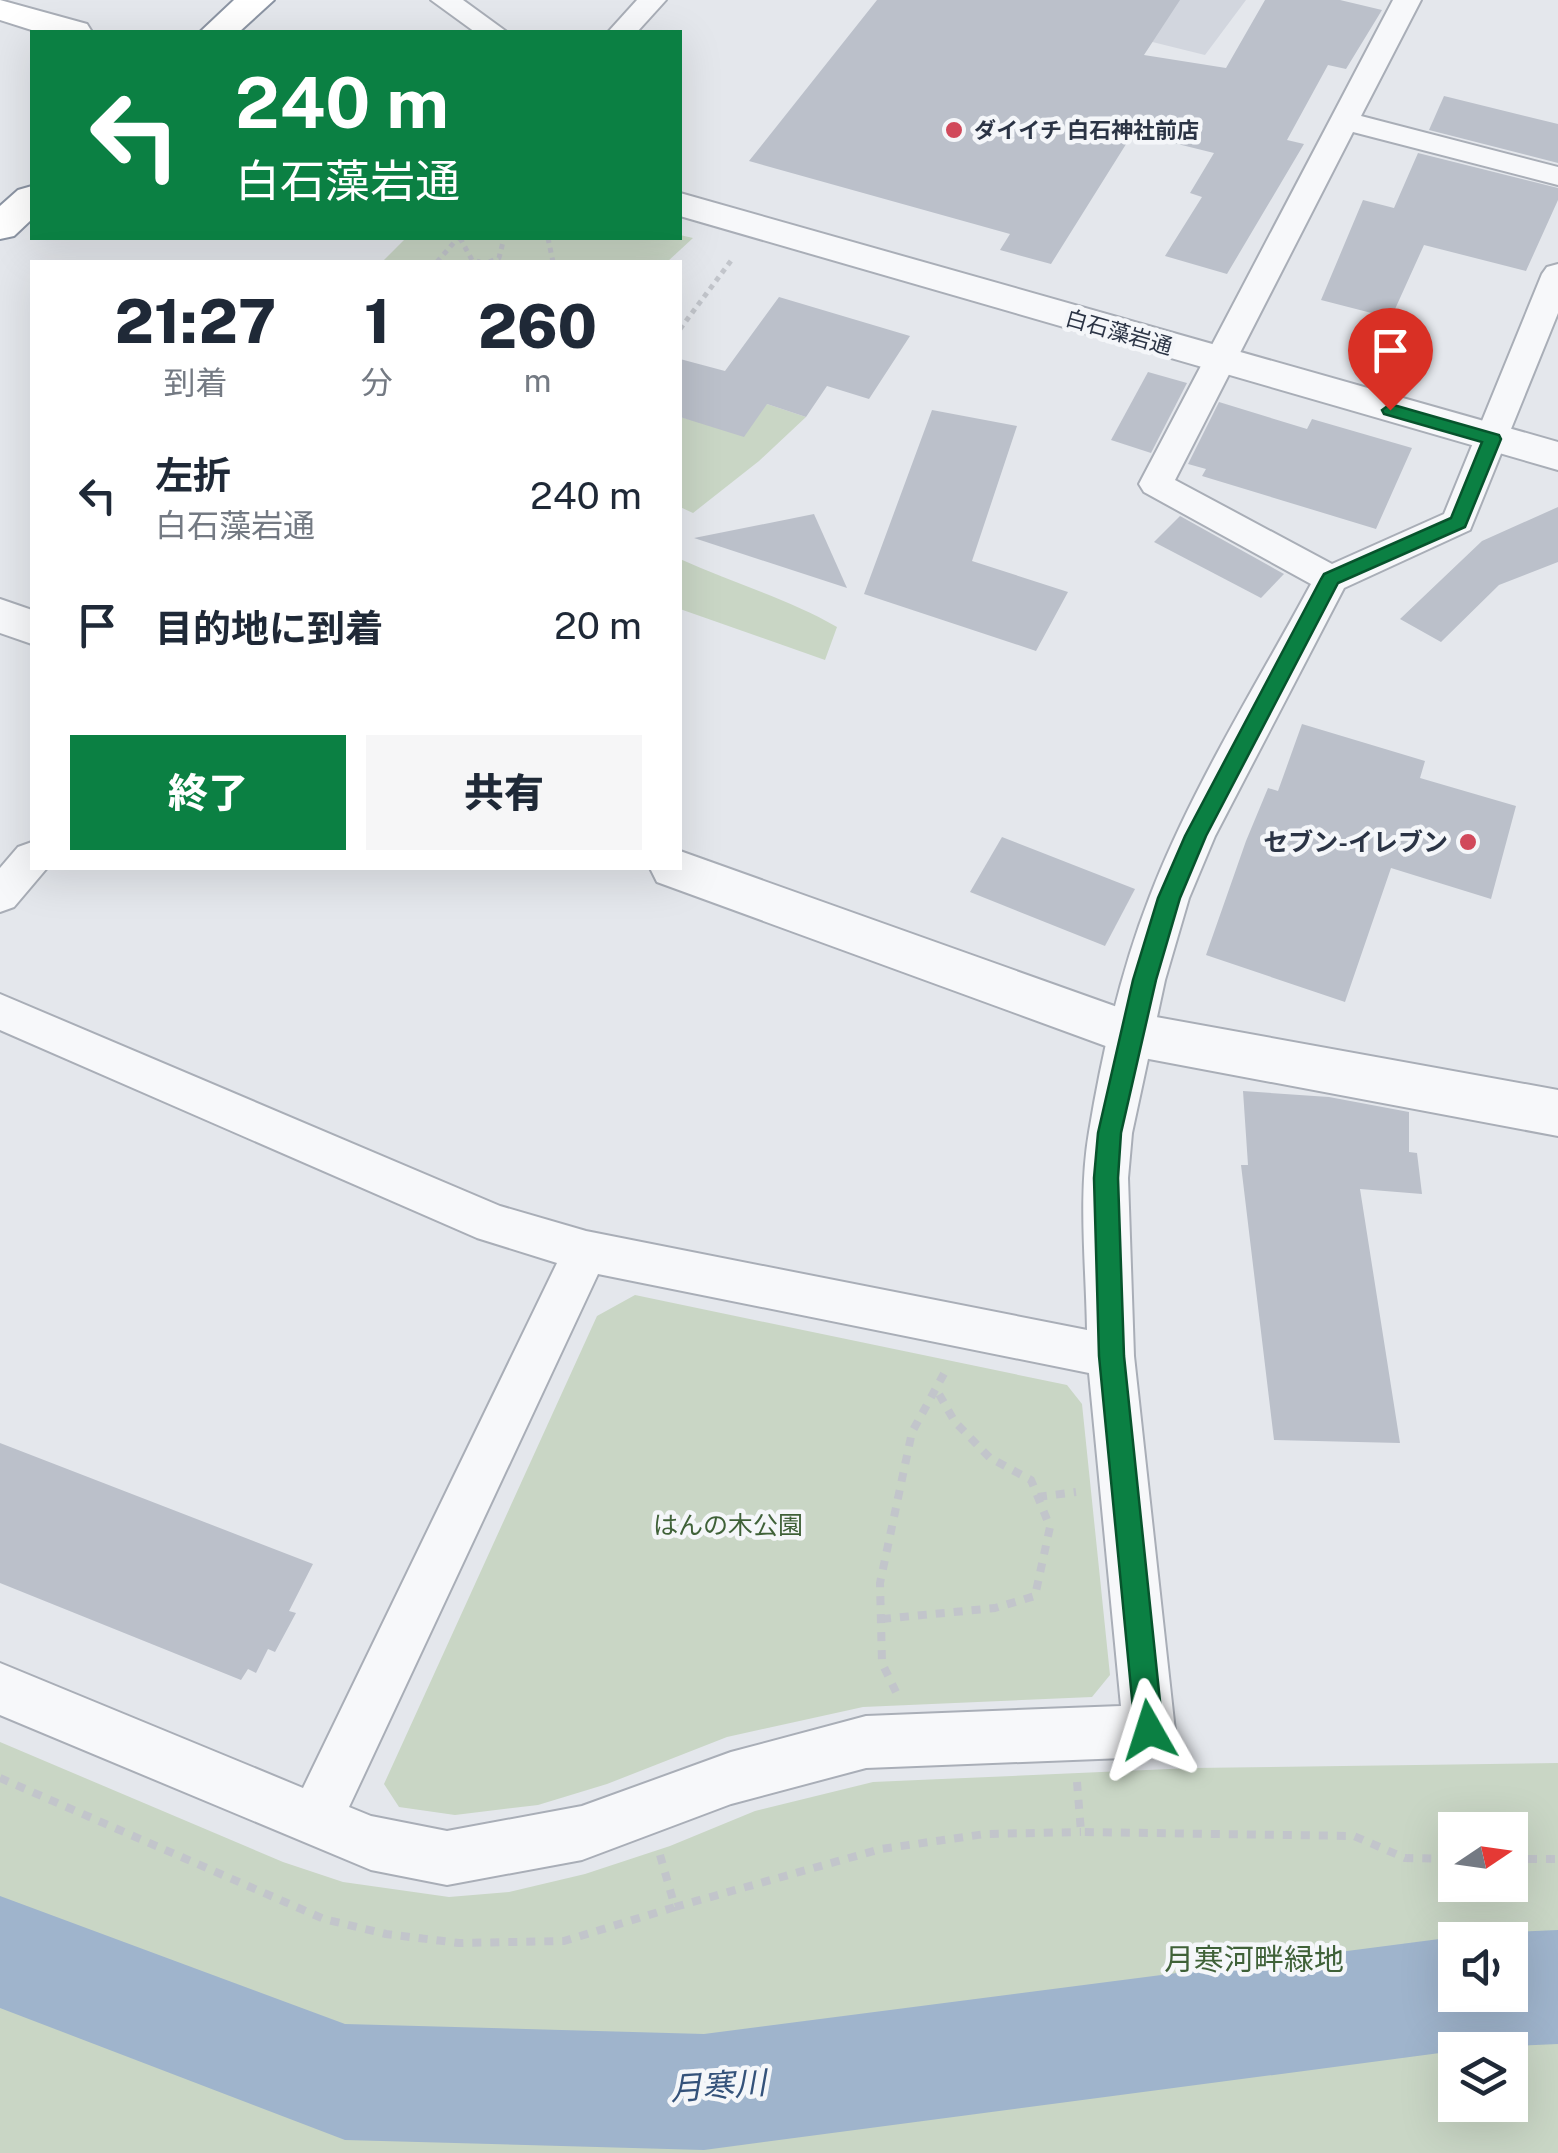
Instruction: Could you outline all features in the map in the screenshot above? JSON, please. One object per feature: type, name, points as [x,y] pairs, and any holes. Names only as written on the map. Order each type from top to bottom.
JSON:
[{"type":"main road","points":[[220,30],[256,0]]},
{"type":"main road","points":[[0,9],[68,30]]},
{"type":"main road","points":[[0,227],[30,200]]},
{"type":"street","points":[[445,0],[490,30]]},
{"type":"street","points":[[624,30],[652,0]]},
{"type":"street","points":[[1331,579],[1156,484],[1407,0]]},
{"type":"street","points":[[1344,121],[1558,176]]},
{"type":"street","name":"白石藻岩通","points":[[682,205],[1558,456]]},
{"type":"street","points":[[0,1688],[371,1843],[447,1858],[582,1833],[731,1778],[866,1742],[1149,1730],[1112,1356],[1106,1178],[1110,1133],[1169,898],[1195,836],[1331,579],[1458,522],[1558,274]]},
{"type":"street","points":[[0,615],[30,627]]},
{"type":"street","points":[[0,896],[30,860]]},
{"type":"street","points":[[680,870],[1133,1034],[1558,1113]]},
{"type":"street","points":[[0,1010],[493,1224],[586,1251],[1112,1356]]},
{"type":"street","points":[[315,1820],[586,1251]]},
{"type":"path","points":[[682,326],[758,225]]},
{"type":"path","points":[[439,260],[457,240]]},
{"type":"path","points":[[918,1741],[882,1663],[880,1583],[912,1432],[976,1328]]},
{"type":"path","points":[[882,1619],[995,1608],[1034,1596],[1050,1527],[1031,1480],[990,1458],[956,1422],[936,1389]]},
{"type":"path","points":[[1074,1734],[1081,1832]]},
{"type":"path","points":[[0,1778],[324,1919],[386,1934],[459,1943],[564,1941],[881,1849],[985,1834],[1354,1836],[1404,1858],[1438,1858]]},
{"type":"path","points":[[647,1812],[676,1907]]},
{"type":"path","points":[[1528,1859],[1558,1859]]},
{"type":"shaded area","points":[[983,0],[1246,0],[1205,55]]},
{"type":"green space","points":[[693,238],[669,260],[384,260],[404,240]]},
{"type":"green space","points":[[767,404],[806,417],[759,461],[693,513],[682,508],[682,418],[692,420]]},
{"type":"green space","points":[[682,560],[837,627],[825,660],[682,610]]},
{"type":"green space","name":"はんの木公園","points":[[635,1295],[1067,1385],[1082,1404],[1110,1675],[1092,1697],[863,1707],[727,1737],[607,1784],[538,1805],[455,1815],[399,1807],[384,1784],[597,1316]]},
{"type":"green space","name":"月寒河畔緑地","points":[[0,1742],[283,1862],[343,1882],[449,1897],[509,1892],[585,1874],[670,1846],[755,1811],[873,1782],[1192,1768],[1558,1763],[1558,2153],[0,2153]]},
{"type":"building","name":"ダイイチ 白石神社前店","points":[[877,0],[1180,0],[1144,55],[1226,68],[1265,0],[1340,0],[1382,10],[1346,69],[1328,65],[1287,140],[1304,144],[1227,274],[1165,256],[1202,197],[1190,193],[1214,153],[1133,133],[1051,264],[1000,250],[1010,234],[749,161]]},
{"type":"building","points":[[1444,96],[1558,124],[1558,163],[1429,130]]},
{"type":"building","points":[[1418,153],[1558,188],[1558,200],[1526,271],[1424,245],[1391,318],[1321,300],[1363,200],[1394,208]]},
{"type":"building","points":[[779,297],[910,336],[869,399],[827,386],[806,417],[767,404],[744,437],[682,418],[682,360],[725,371]]},
{"type":"building","points":[[1148,372],[1187,383],[1151,453],[1111,440]]},
{"type":"building","points":[[1219,402],[1307,429],[1312,419],[1412,448],[1376,529],[1202,476],[1206,469],[1188,464]]},
{"type":"building","points":[[932,410],[1017,426],[972,561],[1068,592],[1036,651],[864,594]]},
{"type":"building","points":[[1558,507],[1558,562],[1499,585],[1441,642],[1400,619],[1482,541]]},
{"type":"building","points":[[814,514],[847,588],[694,538]]},
{"type":"building","points":[[1180,516],[1284,574],[1261,598],[1154,542]]},
{"type":"building","points":[[1302,724],[1425,761],[1420,778],[1516,806],[1491,899],[1391,868],[1345,1002],[1206,955],[1268,788],[1278,791]]},
{"type":"building","points":[[1002,837],[1135,889],[1105,946],[970,892]]},
{"type":"building","points":[[1243,1091],[1329,1097],[1409,1112],[1409,1152],[1417,1153],[1422,1194],[1360,1189],[1400,1443],[1274,1440],[1241,1165],[1248,1165]]},
{"type":"building","points":[[0,1443],[313,1564],[289,1611],[296,1613],[275,1652],[268,1649],[256,1673],[248,1669],[241,1680],[0,1583]]},
{"type":"waterway","name":"月寒川","points":[[0,1952],[345,2082],[704,2092],[1438,1996]]},
{"type":"waterway","name":"月寒川","points":[[1528,1988],[1558,1987]]},
{"type":"place","name":"ダイイチ 白石神社前店","points":[[954,130]]},
{"type":"place","name":"セブン-イレブン","points":[[1468,842]]},
{"type":"route","points":[[1149,1730],[1112,1356],[1106,1178],[1110,1133],[1144,980],[1169,898],[1195,836],[1331,579],[1458,522],[1492,439],[1390,410]]}]
